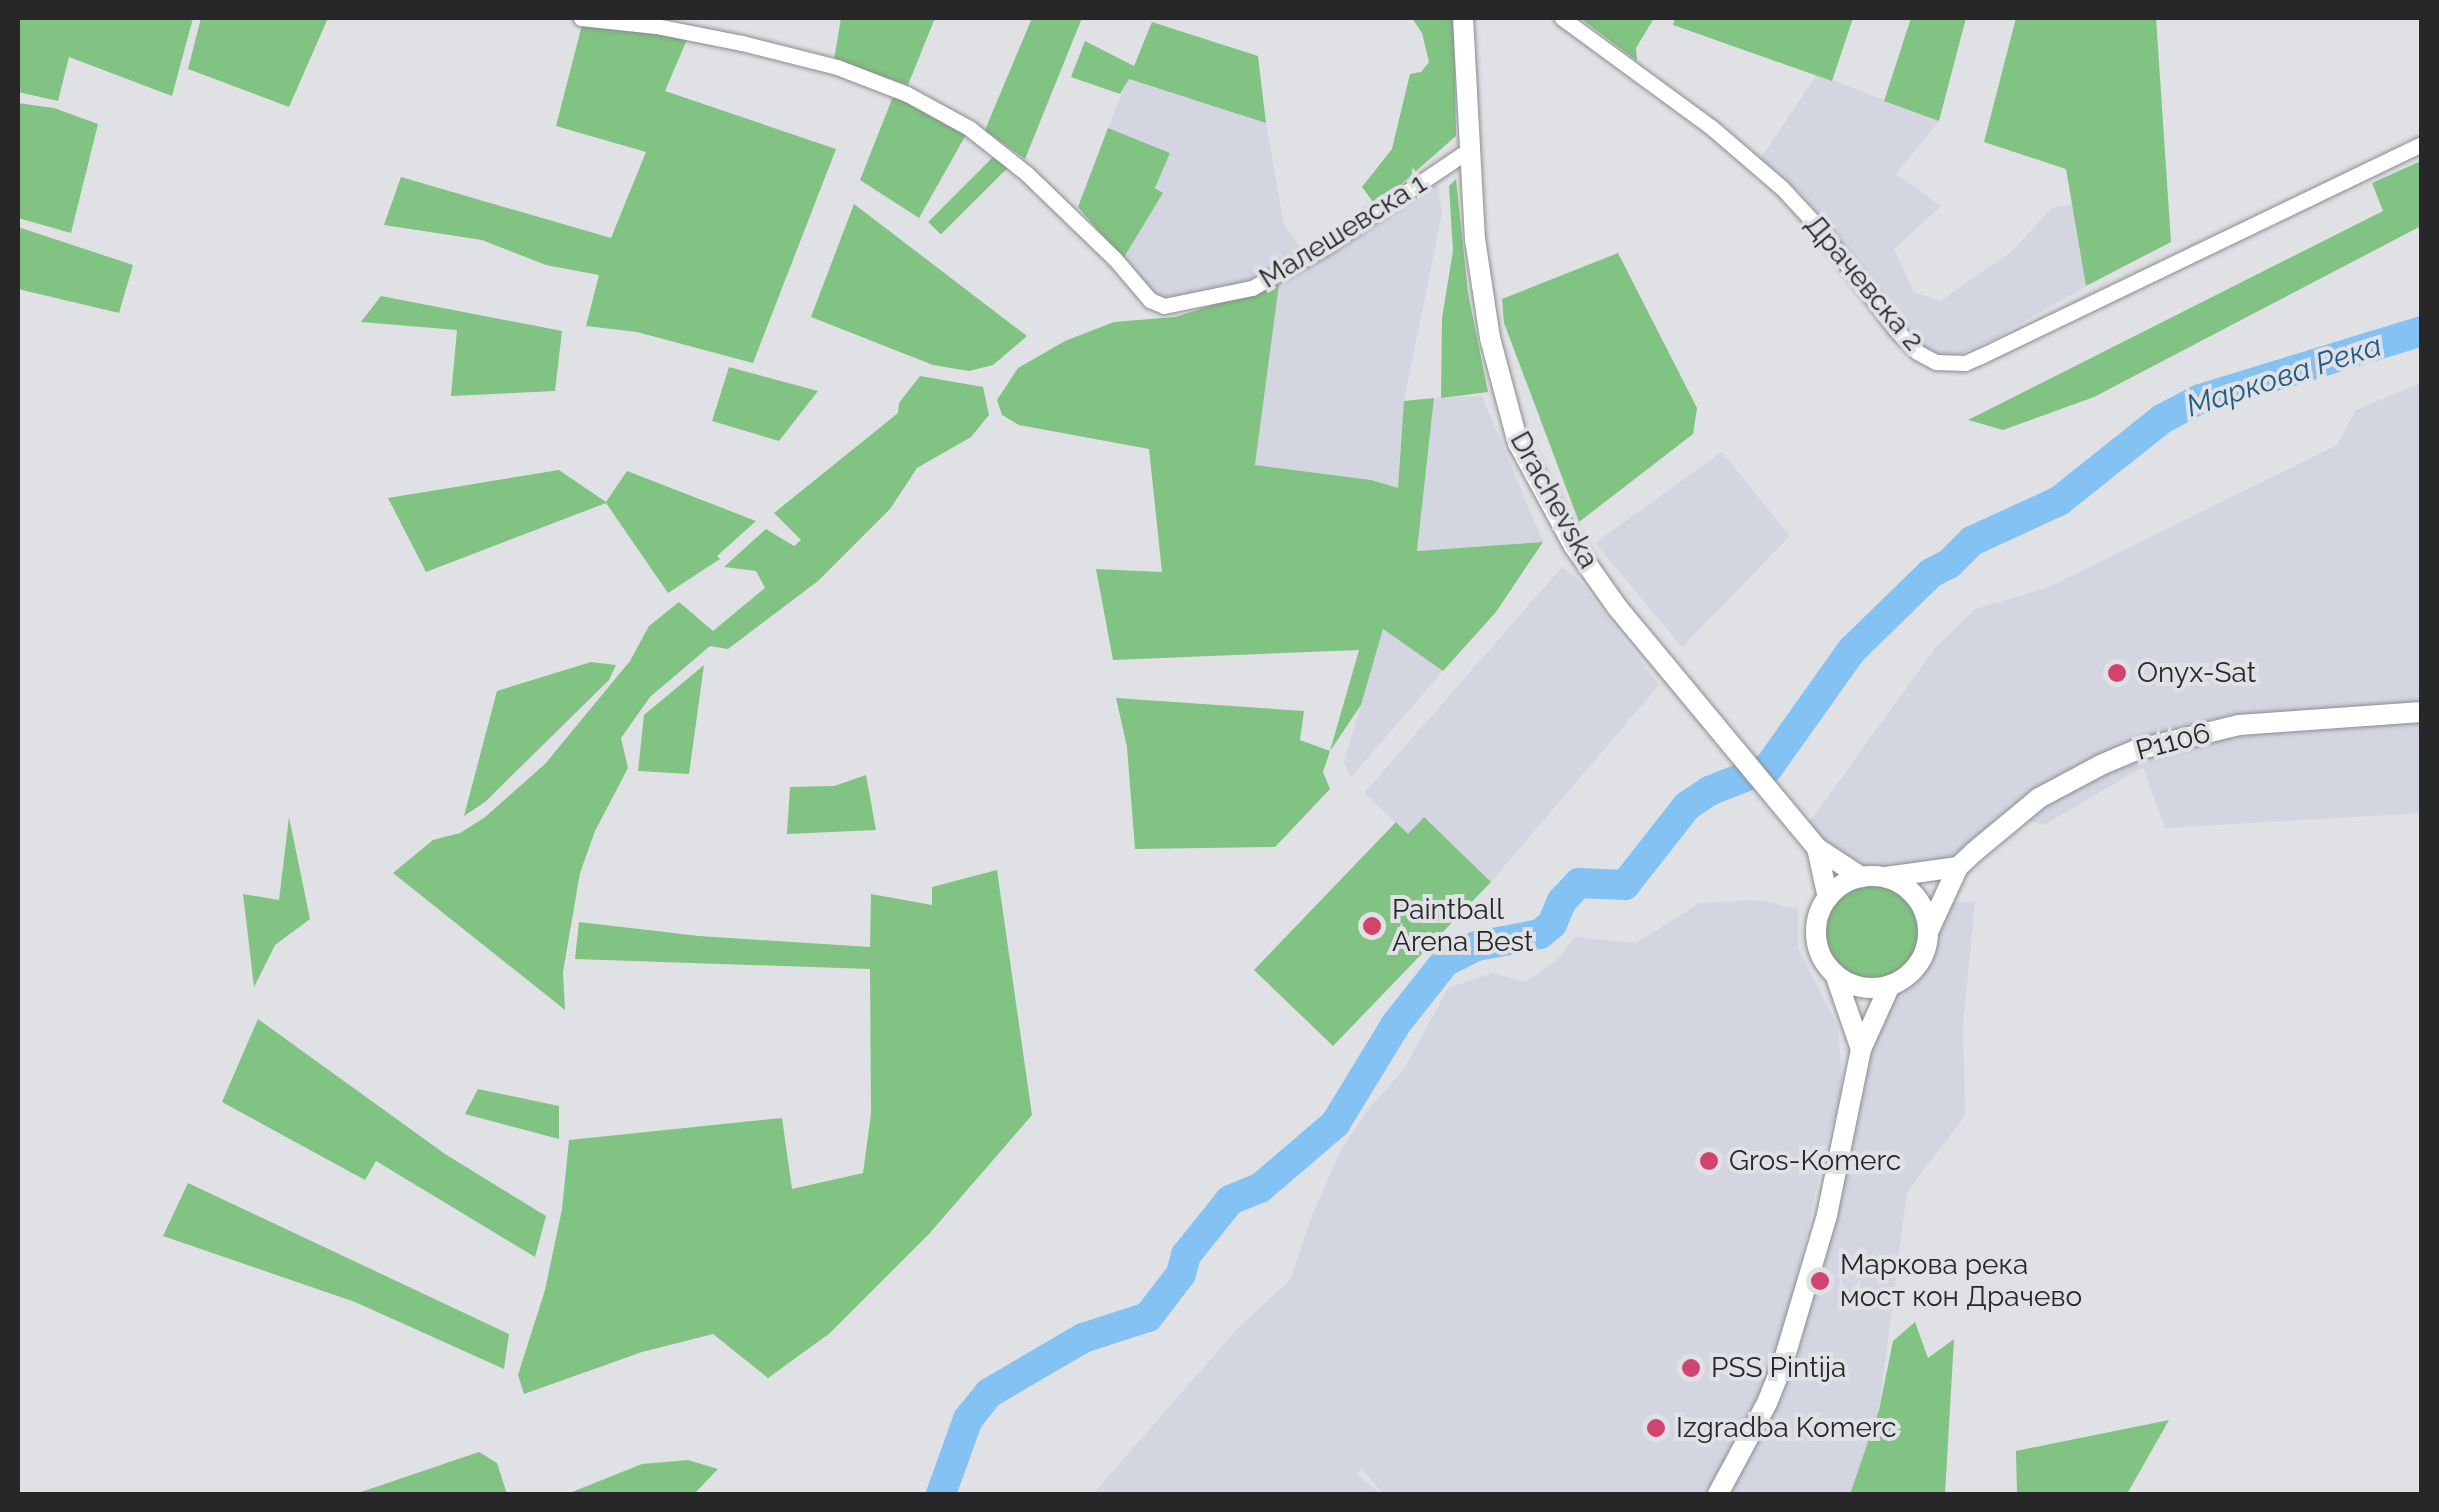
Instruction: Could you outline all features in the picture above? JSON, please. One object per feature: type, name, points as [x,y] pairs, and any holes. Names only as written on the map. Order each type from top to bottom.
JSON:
[{"type":"main road","name":"Drachevska","points":[[1463,18],[1475,239],[1488,322],[1518,444],[1574,546],[1670,671],[1817,848],[1861,877]]},
{"type":"main road","name":"P1106","points":[[1958,867],[2039,798],[2136,750],[2239,725],[2422,712]]},
{"type":"main road","name":"Drachevska","points":[[1817,848],[1828,898]]},
{"type":"main road","points":[[1890,985],[1856,985],[1835,974],[1826,964],[1817,937],[1820,910],[1828,898],[1861,877],[1958,867]]},
{"type":"main road","points":[[1718,1494],[1767,1403],[1797,1318],[1827,1215],[1861,1049],[1890,985],[1918,965],[1928,932],[1958,867]]},
{"type":"main road","points":[[1884,877],[1904,886],[1919,901],[1928,932]]},
{"type":"main road","points":[[1835,974],[1861,1049]]},
{"type":"street","name":"Малешевска 1","points":[[581,18],[656,26],[742,42],[837,67],[907,94],[969,128],[1027,174],[1088,231],[1150,300],[1164,306],[1252,288],[1325,247],[1469,150]]},
{"type":"street","name":"Драчевска 2","points":[[1562,18],[1710,127],[1782,188],[1820,229],[1896,330],[1917,352],[1936,362],[1965,363],[2422,144]]},
{"type":"shaded area","points":[[1817,74],[1939,121],[1896,174],[1941,206],[1894,249],[1914,292],[1940,301],[2010,253],[2052,208],[2072,204],[2086,286],[1992,340],[1952,357],[1931,355],[1892,314],[1806,198],[1761,158]]},
{"type":"shaded area","points":[[1128,79],[1266,123],[1284,225],[1308,256],[1252,288],[1202,296],[1158,296],[1123,259],[1163,194],[1108,128]]},
{"type":"shaded area","points":[[1438,185],[1442,213],[1404,401],[1398,489],[1371,480],[1255,465],[1279,284],[1384,221],[1427,187]]},
{"type":"shaded area","points":[[2421,383],[2421,813],[2165,828],[2143,767],[2044,825],[2006,814],[1974,852],[1884,877],[1861,877],[1803,831],[1936,647],[1975,609],[2047,588],[2337,445],[2356,410]]},
{"type":"shaded area","points":[[1482,396],[1543,542],[1417,551],[1434,398]]},
{"type":"shaded area","points":[[1722,452],[1790,536],[1682,647],[1595,543]]},
{"type":"shaded area","points":[[1562,567],[1577,578],[1659,685],[1491,882],[1425,818],[1408,834],[1364,793]]},
{"type":"shaded area","points":[[1383,628],[1443,671],[1351,777],[1344,763]]},
{"type":"shaded area","points":[[1761,900],[1798,909],[1798,948],[1838,1027],[1843,1091],[1824,1152],[1781,1357],[1734,1456],[1703,1494],[1383,1494],[1361,1468],[1357,1474],[1381,1494],[1093,1494],[1239,1327],[1291,1279],[1311,1218],[1342,1148],[1371,1106],[1404,1069],[1448,988],[1492,973],[1526,982],[1559,958],[1575,937],[1636,943],[1700,903]]},
{"type":"shaded area","points":[[1975,901],[1963,1026],[1965,1116],[1907,1192],[1879,1410],[1850,1494],[1718,1494],[1767,1403],[1861,1049],[1890,985],[1910,974],[1923,955],[1942,904]]},
{"type":"green space","points":[[18,18],[193,18],[172,96],[69,57],[58,101],[18,92]]},
{"type":"green space","points":[[201,18],[328,18],[289,107],[188,69]]},
{"type":"green space","points":[[841,18],[935,18],[908,85],[834,60]]},
{"type":"green space","points":[[1032,18],[1082,18],[1025,159],[985,130]]},
{"type":"green space","points":[[1412,18],[1454,20],[1456,136],[1376,206],[1362,187],[1392,149],[1410,74],[1421,72],[1429,62],[1422,33]]},
{"type":"green space","points":[[1580,18],[1654,18],[1636,48],[1637,61]]},
{"type":"green space","points":[[1675,18],[1853,18],[1832,81],[1673,25]]},
{"type":"green space","points":[[1911,18],[1966,18],[1939,121],[1884,101]]},
{"type":"green space","points":[[2016,18],[2156,18],[2171,242],[2086,286],[2066,169],[1984,142]]},
{"type":"green space","points":[[1152,22],[1258,56],[1266,123],[1129,79],[1120,94],[1071,77],[1085,41],[1134,66]]},
{"type":"green space","points":[[582,25],[688,37],[665,91],[836,149],[753,363],[637,332],[586,326],[599,275],[546,265],[482,240],[384,225],[401,177],[611,238],[646,152],[556,126]]},
{"type":"green space","points":[[894,94],[967,133],[919,218],[860,180]]},
{"type":"green space","points":[[18,103],[54,108],[98,124],[71,233],[18,218]]},
{"type":"green space","points":[[1108,128],[1170,153],[1155,188],[1163,193],[1123,259],[1078,207]]},
{"type":"green space","points":[[996,154],[1009,167],[941,235],[928,222]]},
{"type":"green space","points":[[2421,161],[2421,226],[2094,397],[2003,430],[1968,420],[2383,211],[2372,183]]},
{"type":"green space","points":[[1456,179],[1468,293],[1488,392],[1441,398],[1442,318],[1453,251],[1449,186]]},
{"type":"green space","points":[[854,204],[1027,336],[993,365],[969,371],[933,365],[811,317]]},
{"type":"green space","points":[[18,227],[133,265],[119,313],[18,289]]},
{"type":"green space","points":[[1618,253],[1697,408],[1693,434],[1579,522],[1504,323],[1502,299]]},
{"type":"green space","points":[[1279,284],[1255,465],[1371,480],[1398,488],[1404,401],[1434,398],[1417,551],[1543,542],[1496,612],[1443,671],[1383,629],[1361,705],[1330,751],[1359,650],[1113,660],[1096,569],[1162,572],[1149,449],[1019,425],[1002,415],[997,400],[1018,368],[1065,341],[1114,322],[1175,317]]},
{"type":"green space","points":[[381,296],[562,331],[555,391],[451,396],[457,330],[361,322]]},
{"type":"green space","points":[[729,367],[818,391],[779,441],[712,421]]},
{"type":"green space","points":[[920,376],[983,387],[989,415],[971,437],[917,468],[890,509],[818,581],[728,649],[710,646],[650,697],[621,738],[628,768],[595,831],[580,873],[563,972],[565,1010],[393,873],[433,840],[460,833],[484,818],[545,764],[630,661],[649,626],[679,602],[713,631],[765,588],[756,571],[724,567],[766,529],[794,546],[801,540],[774,513],[898,413],[899,403]]},
{"type":"green space","points":[[559,470],[606,502],[627,471],[756,521],[717,556],[720,559],[668,593],[606,503],[426,572],[388,498]]},
{"type":"green space","points":[[591,662],[616,665],[609,680],[485,802],[464,816],[497,691]]},
{"type":"green space","points":[[704,665],[689,774],[638,771],[644,715]]},
{"type":"green space","points":[[1116,698],[1304,711],[1300,740],[1330,751],[1323,772],[1330,789],[1275,847],[1135,849],[1127,747]]},
{"type":"green space","points":[[866,775],[876,830],[787,834],[790,787],[834,786]]},
{"type":"green space","points":[[289,817],[310,919],[275,945],[254,987],[243,894],[279,900]]},
{"type":"green space","name":"Paintball Arena Best","points":[[1424,817],[1491,882],[1333,1046],[1254,970],[1396,822],[1408,834]]},
{"type":"green space","points":[[997,870],[1032,1115],[929,1234],[830,1333],[768,1378],[713,1334],[642,1352],[524,1394],[518,1375],[545,1290],[562,1209],[569,1140],[782,1118],[792,1189],[863,1173],[871,1114],[870,969],[575,959],[579,922],[699,936],[870,947],[871,894],[932,905],[932,887]]},
{"type":"green space","points":[[1873,885],[1891,889],[1907,899],[1917,915],[1921,933],[1917,951],[1907,967],[1891,977],[1873,981],[1855,977],[1839,967],[1829,951],[1825,933],[1829,915],[1839,899],[1855,889]]},
{"type":"green space","points":[[258,1019],[445,1154],[546,1216],[535,1257],[376,1161],[365,1180],[222,1102]]},
{"type":"green space","points":[[478,1089],[559,1106],[559,1139],[465,1114]]},
{"type":"green space","points":[[188,1183],[509,1334],[504,1369],[355,1302],[163,1236]]},
{"type":"green space","points":[[1915,1322],[1928,1358],[1954,1339],[1945,1494],[1850,1494],[1879,1410],[1893,1341]]},
{"type":"green space","points":[[2169,1420],[2127,1494],[2017,1494],[2016,1451]]},
{"type":"green space","points":[[479,1452],[497,1463],[507,1494],[355,1494]]},
{"type":"green space","points":[[688,1460],[718,1469],[694,1494],[567,1494],[642,1464]]},
{"type":"waterway","name":"Маркова Река","points":[[941,1494],[968,1419],[989,1393],[1083,1338],[1148,1317],[1181,1274],[1186,1255],[1230,1200],[1260,1188],[1335,1124],[1396,1024],[1445,962],[1477,946],[1540,934],[1552,924],[1562,901],[1579,883],[1625,885],[1687,806],[1709,791],[1768,768],[1852,650],[1931,573],[1949,564],[1972,541],[2059,501],[2162,419],[2200,399],[2422,331]]},
{"type":"place","name":"Onyx-Sat","points":[[2117,673]]},
{"type":"place","name":"Paintball Arena Best","points":[[1372,926]]},
{"type":"place","name":"Gros-Komerc","points":[[1709,1161]]},
{"type":"place","name":"Маркова река мост кон Драчево","points":[[1820,1281]]},
{"type":"place","name":"PSS Pintija","points":[[1691,1368]]},
{"type":"place","name":"Izgradba Komerc","points":[[1656,1428]]}]
